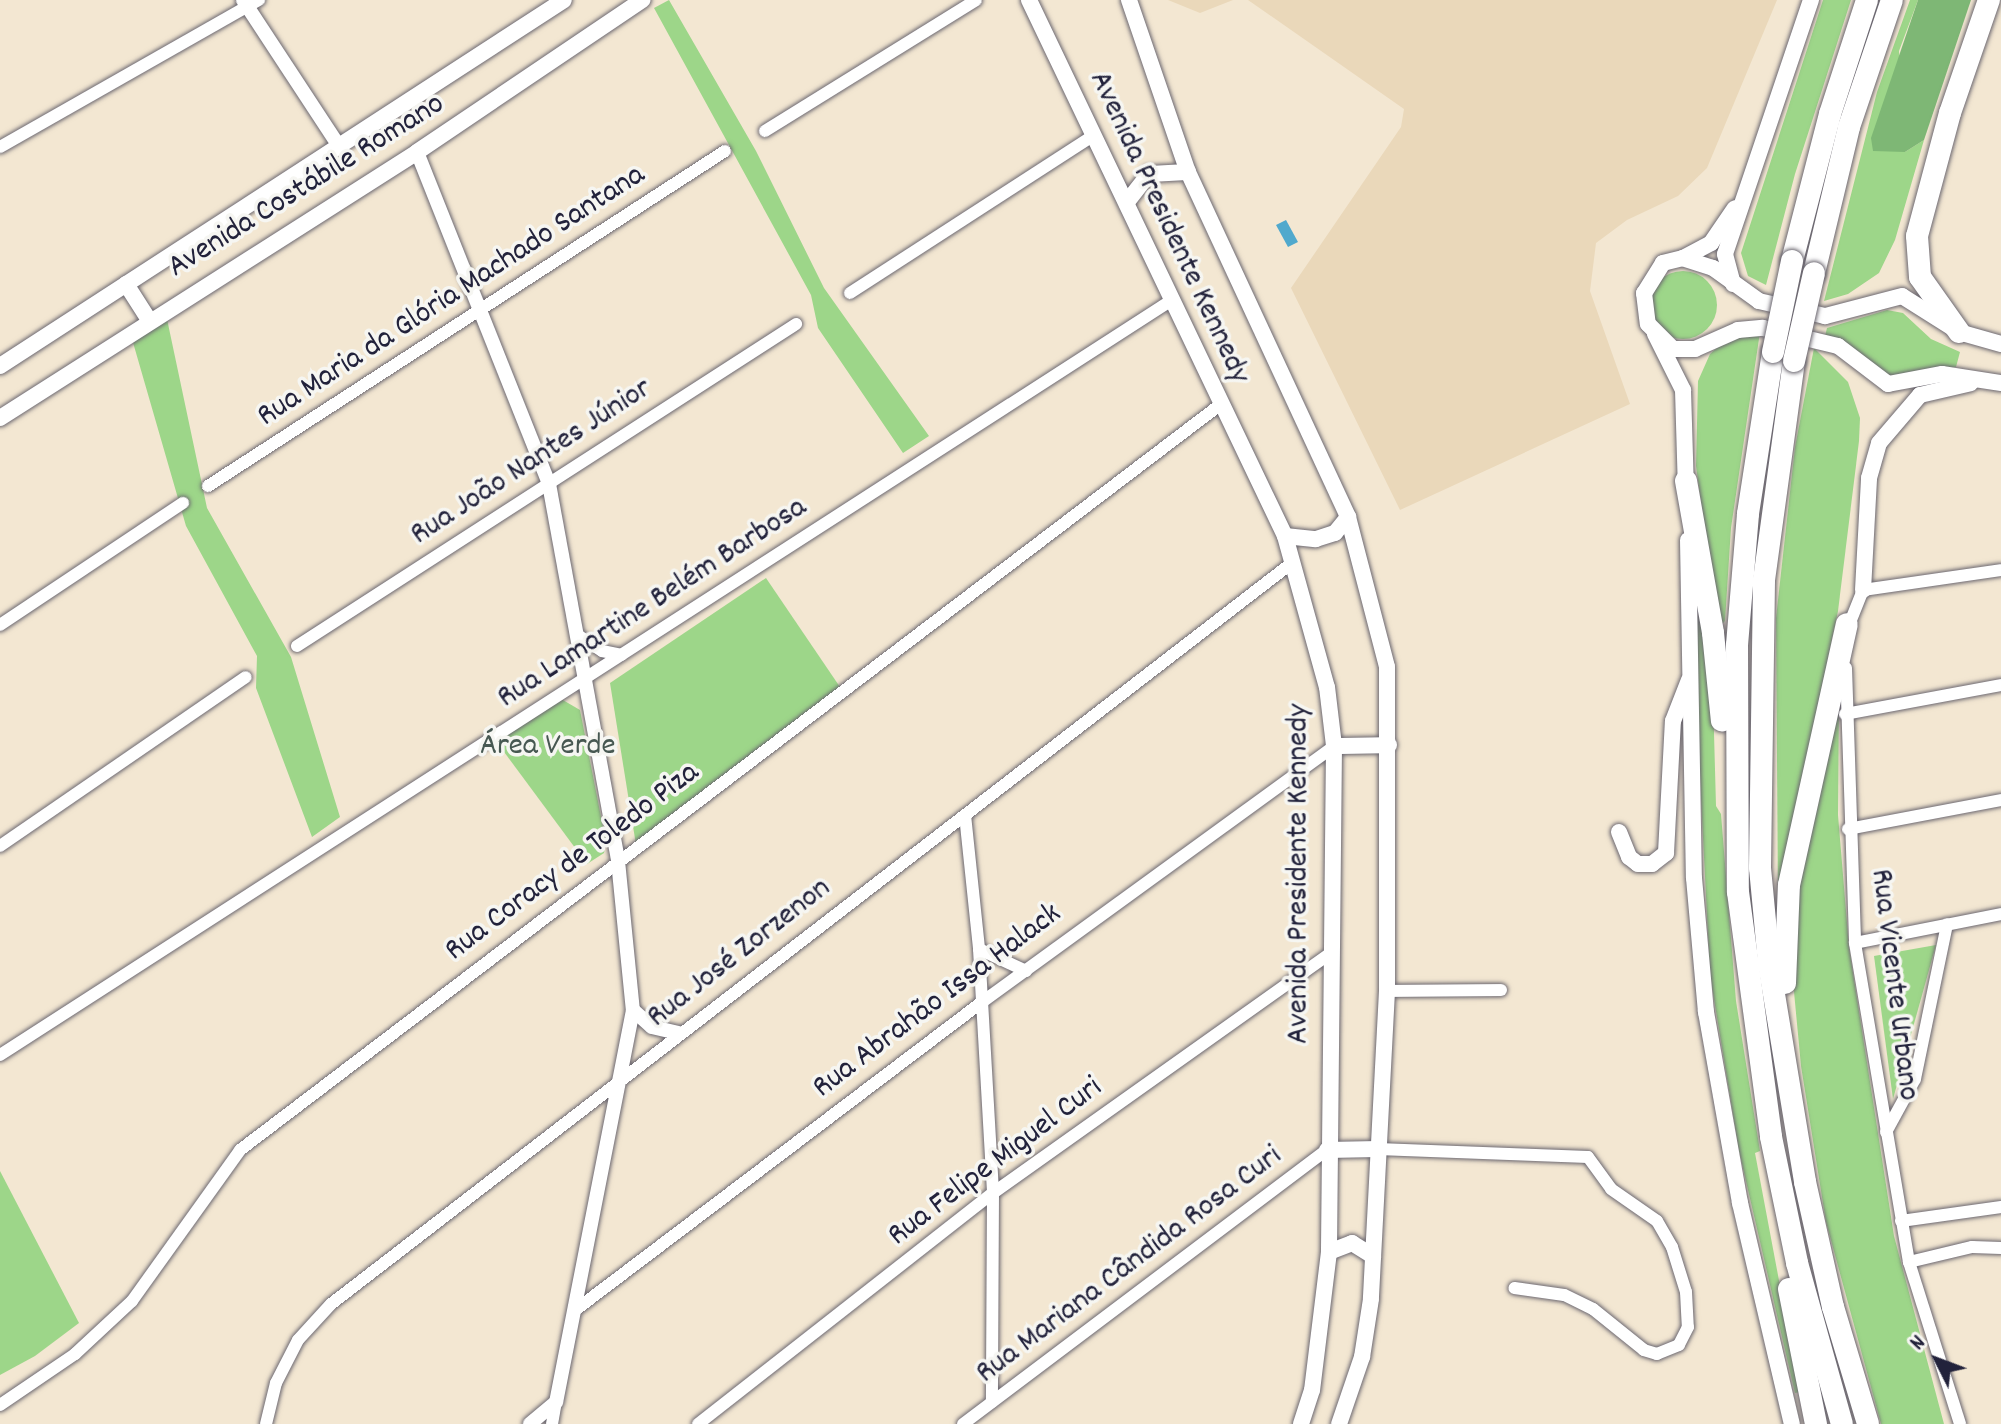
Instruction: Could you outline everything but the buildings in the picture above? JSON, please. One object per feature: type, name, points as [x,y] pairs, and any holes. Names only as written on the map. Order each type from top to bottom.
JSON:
[{"type":"highway","points":[[1738,892],[1735,711],[1741,583],[1773,352],[1792,261],[1830,114],[1867,0]]},
{"type":"highway","points":[[1868,1424],[1833,1307],[1793,1120],[1760,868],[1759,713],[1764,580],[1794,361],[1849,127],[1892,0]]},
{"type":"highway","points":[[1959,332],[1920,277],[1917,236],[1950,113],[1989,0]]},
{"type":"highway","points":[[1686,481],[1718,670],[1738,892],[1771,1137],[1777,1220],[1816,1424]]},
{"type":"highway","points":[[1793,1120],[1785,914],[1847,624]]},
{"type":"highway","points":[[1771,1137],[1797,1263],[1842,1424]]},
{"type":"main road","name":"Avenida Costábile Romano","points":[[0,366],[564,0]]},
{"type":"main road","name":"Avenida Costábile Romano","points":[[0,418],[149,320],[417,152],[642,0]]},
{"type":"main road","name":"Avenida Presidente Kennedy","points":[[1029,0],[1285,536],[1327,687],[1334,746],[1327,1150],[1329,1252],[1315,1376],[1301,1424]]},
{"type":"main road","name":"Avenida Presidente Kennedy","points":[[1129,0],[1188,172],[1348,517],[1387,667],[1387,991],[1373,1256],[1362,1357],[1339,1424]]},
{"type":"main road","points":[[1733,284],[1725,254],[1811,0]]},
{"type":"main road","points":[[1127,202],[1149,174],[1188,172]]},
{"type":"main road","points":[[1747,190],[1711,243],[1683,258],[1663,263],[1646,283],[1643,308],[1683,390],[1693,671],[1694,878],[1706,1012],[1743,1219],[1792,1424]]},
{"type":"main road","points":[[1683,258],[1713,268],[1759,301],[1825,316],[1902,296],[1959,332],[2001,344]]},
{"type":"main road","points":[[126,284],[149,320]]},
{"type":"main road","points":[[1655,334],[1663,344],[1684,350],[1738,330],[1763,328],[1838,346],[1888,384],[1942,374],[1994,382]]},
{"type":"main road","points":[[1863,590],[1869,478],[1888,427],[1920,395],[1994,382]]},
{"type":"main road","points":[[1285,536],[1316,539],[1335,533],[1348,517]]},
{"type":"main road","points":[[1619,832],[1629,857],[1638,864],[1655,863],[1666,853],[1673,721],[1693,671]]},
{"type":"main road","points":[[1334,746],[1389,745]]},
{"type":"main road","points":[[1327,1150],[1378,1149]]},
{"type":"main road","points":[[1329,1252],[1352,1243],[1373,1256]]},
{"type":"street","points":[[765,131],[976,0]]},
{"type":"street","points":[[0,147],[249,3],[339,146]]},
{"type":"street","points":[[850,293],[1093,136]]},
{"type":"street","name":"Rua Maria da Glória Machado Santana","points":[[208,486],[725,151]]},
{"type":"street","points":[[417,152],[549,484],[618,861],[633,1010],[578,1308],[552,1424]]},
{"type":"street","name":"Rua Lamartine Belém Barbosa","points":[[0,1055],[1172,300]]},
{"type":"street","name":"Rua João Nantes Júnior","points":[[297,646],[796,324]]},
{"type":"street","name":"Rua Coracy de Toledo Piza","points":[[0,1405],[75,1354],[132,1301],[240,1150],[1221,404]]},
{"type":"street","points":[[0,625],[183,503]]},
{"type":"street","name":"Rua José Zorzenon","points":[[266,1424],[276,1383],[298,1340],[331,1304],[620,1083],[678,1033],[1293,562]]},
{"type":"street","points":[[1847,624],[1863,590],[2001,570]]},
{"type":"street","name":"Rua Vicente Urbano","points":[[1847,624],[1845,714],[1855,943],[1909,1262],[1960,1424]]},
{"type":"street","points":[[576,634],[602,651],[622,655]]},
{"type":"street","points":[[0,846],[246,677]]},
{"type":"street","points":[[1845,714],[2001,685]]},
{"type":"street","name":"Rua Abrahão Issa Halack","points":[[578,1308],[982,1002],[1334,746]]},
{"type":"street","points":[[1848,829],[2001,800]]},
{"type":"street","points":[[965,815],[979,949],[993,1193],[992,1402]]},
{"type":"street","points":[[1855,943],[2001,914]]},
{"type":"street","points":[[1886,1132],[1915,1079],[1947,924]]},
{"type":"street","points":[[979,949],[1026,971]]},
{"type":"street","name":"Rua Felipe Miguel Curi","points":[[698,1424],[993,1193],[1331,953]]},
{"type":"street","points":[[1387,991],[1501,990]]},
{"type":"street","points":[[633,1010],[652,1027],[678,1033]]},
{"type":"street","points":[[1378,1149],[1588,1157],[1611,1189],[1657,1221],[1672,1247],[1686,1292],[1688,1327],[1679,1345],[1657,1354],[1644,1350],[1593,1309],[1542,1289],[1514,1288]]},
{"type":"street","name":"Rua Mariana Cândida Rosa Curi","points":[[963,1424],[1327,1150]]},
{"type":"street","points":[[1901,1221],[2001,1207]]},
{"type":"street","points":[[1909,1262],[1972,1247],[2001,1248]]},
{"type":"street","points":[[530,1424],[556,1402]]},
{"type":"shaded area","points":[[1168,0],[1233,0],[1200,13]]},
{"type":"shaded area","points":[[1248,0],[1777,0],[1707,168],[1678,196],[1627,220],[1596,243],[1590,291],[1630,404],[1400,510],[1291,288],[1401,127],[1404,109]]},
{"type":"green space","points":[[669,0],[756,151],[824,288],[929,436],[903,453],[818,328],[811,295],[654,8]]},
{"type":"green space","points":[[1823,0],[1851,0],[1795,174],[1766,285],[1748,276],[1741,253]]},
{"type":"green space","points":[[1910,0],[1918,0],[1899,51],[1905,152],[1924,140],[1895,240],[1879,273],[1848,294],[1824,301],[1877,92]]},
{"type":"green space","points":[[1918,0],[1971,0],[1924,140],[1905,152],[1873,151],[1871,138]]},
{"type":"green space","points":[[1676,271],[1690,271],[1702,276],[1712,286],[1717,305],[1712,324],[1702,334],[1690,339],[1676,339],[1664,334],[1654,324],[1649,312],[1649,298],[1654,286],[1664,276]]},
{"type":"green space","points":[[1887,310],[1903,313],[1931,339],[1960,352],[1956,367],[1886,376],[1825,336],[1827,328]]},
{"type":"green space","points":[[167,319],[207,508],[291,657],[340,817],[312,837],[256,688],[257,656],[186,526],[132,339]]},
{"type":"green space","points":[[1760,332],[1731,528],[1725,621],[1718,628],[1696,466],[1698,381],[1710,354],[1720,345],[1732,336]]},
{"type":"green space","points":[[1814,348],[1848,382],[1860,418],[1859,441],[1838,611],[1778,896],[1776,618],[1795,447]]},
{"type":"green space","points":[[766,578],[842,690],[637,851],[610,683]]},
{"type":"green space","points":[[1697,584],[1713,696],[1716,806],[1721,814],[1736,1001],[1760,1151],[1755,1153],[1800,1392],[1795,1393],[1739,1151],[1710,975],[1695,680]]},
{"type":"green space","name":"Área Verde","points":[[556,696],[580,710],[606,842],[604,853],[587,864],[493,737]]},
{"type":"green space","points":[[1839,701],[1838,815],[1849,947],[1894,1236],[1944,1424],[1881,1424],[1826,1222],[1801,1066],[1791,960],[1795,890]]},
{"type":"green space","points":[[1936,945],[1893,1099],[1874,956]]},
{"type":"green space","points":[[0,1171],[79,1323],[35,1356],[0,1375]]},
{"type":"water","points":[[1286,220],[1298,242],[1288,247],[1276,225]]}]
